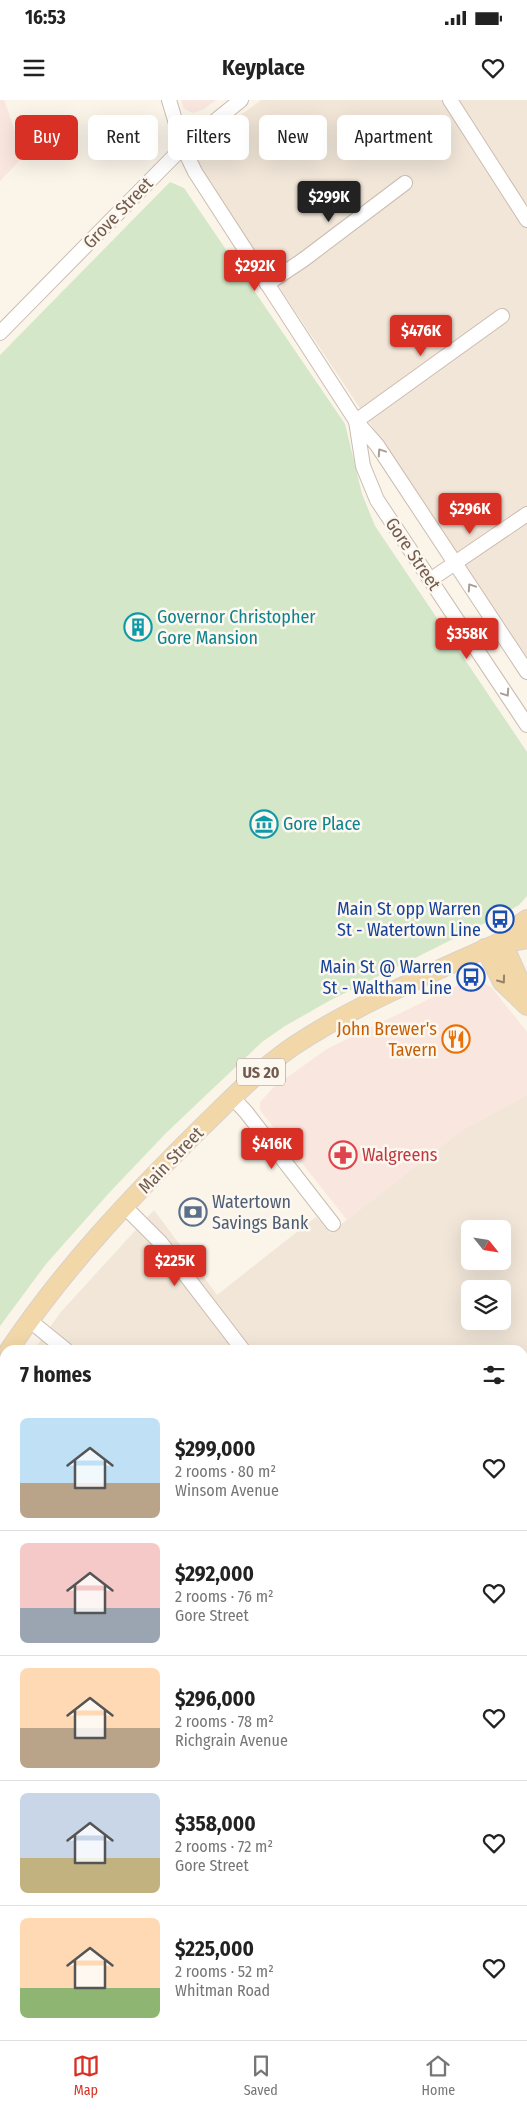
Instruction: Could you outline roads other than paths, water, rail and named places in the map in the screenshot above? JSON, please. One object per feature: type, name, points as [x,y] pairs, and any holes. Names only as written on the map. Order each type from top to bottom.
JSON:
[{"type":"main road","name":"Main Street","points":[[502,941],[512,930],[527,919]]},
{"type":"main road","name":"Main Street","points":[[12,1345],[62,1277],[125,1207],[173,1156],[274,1060],[318,1031],[385,996],[502,941],[517,941],[527,938]]},
{"type":"main road","points":[[502,941],[527,997]]},
{"type":"main road","points":[[485,948],[502,982],[527,1006]]},
{"type":"street","name":"Gore Street","points":[[169,100],[173,115]]},
{"type":"street","name":"Grove Street","points":[[222,115],[241,100]]},
{"type":"street","points":[[456,102],[527,220]]},
{"type":"street","name":"Grove Street","points":[[0,333],[170,160]]},
{"type":"street","name":"Gore Street","points":[[189,160],[195,172],[356,421],[377,445],[527,672]]},
{"type":"street","points":[[267,284],[303,260],[405,183]]},
{"type":"street","points":[[356,421],[502,316]]},
{"type":"street","name":"Gore Street","points":[[356,421],[360,453],[372,489],[527,725]]},
{"type":"street","points":[[430,580],[527,514]]},
{"type":"street","points":[[233,1098],[251,1118],[333,1224]]},
{"type":"street","points":[[125,1207],[161,1243],[239,1345]]},
{"type":"street","points":[[29,1320],[60,1345]]},
{"type":"place","name":"Governor Christopher Gore Mansion","points":[[138,627]]},
{"type":"place","name":"Gore Place","points":[[264,824]]},
{"type":"place","name":"Main St opp Warren St - Watertown Line","points":[[500,919]]},
{"type":"place","name":"Main St @ Warren St - Waltham Line","points":[[471,977]]},
{"type":"place","name":"John Brewer's Tavern","points":[[456,1039]]},
{"type":"place","name":"Walgreens","points":[[343,1155]]},
{"type":"place","name":"Watertown Savings Bank","points":[[193,1212]]}]
